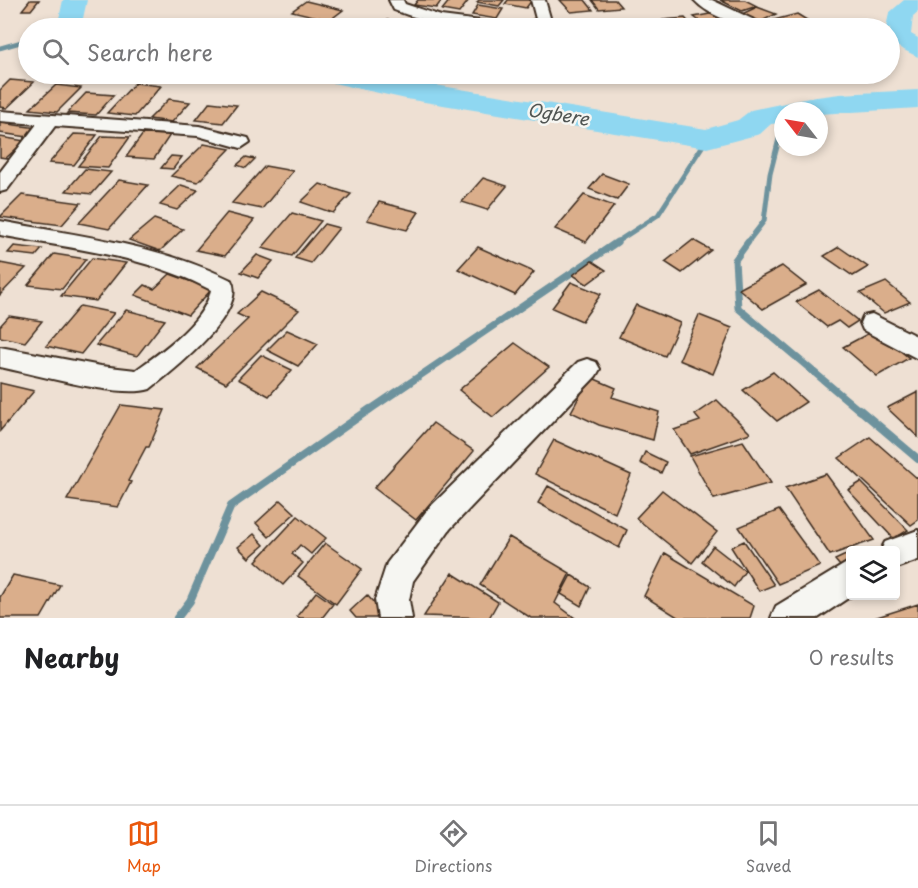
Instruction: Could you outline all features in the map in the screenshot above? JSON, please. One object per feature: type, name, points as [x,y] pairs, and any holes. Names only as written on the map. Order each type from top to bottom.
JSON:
[{"type":"street","points":[[396,0],[399,7],[405,10],[436,18]]},
{"type":"street","points":[[538,0],[543,18]]},
{"type":"street","points":[[701,0],[739,18]]},
{"type":"street","points":[[0,116],[199,131],[241,142]]},
{"type":"street","points":[[0,186],[49,121]]},
{"type":"street","points":[[0,228],[125,251],[200,272],[223,286],[223,292],[208,317],[183,349],[141,381],[101,377],[0,357]]},
{"type":"street","points":[[872,323],[918,349]]},
{"type":"street","points":[[395,618],[392,600],[398,574],[439,519],[586,369]]},
{"type":"street","points":[[900,552],[918,545]]},
{"type":"street","points":[[788,618],[846,580]]},
{"type":"building","points":[[30,0],[39,0],[31,10],[22,10]]},
{"type":"building","points":[[418,0],[442,0],[436,8],[414,5]]},
{"type":"building","points":[[450,0],[469,0],[459,13],[442,10]]},
{"type":"building","points":[[479,0],[504,0],[499,6],[477,2]]},
{"type":"building","points":[[508,0],[532,0],[526,8],[505,4]]},
{"type":"building","points":[[560,0],[585,0],[593,10],[571,12]]},
{"type":"building","points":[[592,0],[615,0],[621,7],[599,9]]},
{"type":"building","points":[[720,0],[745,0],[757,6],[742,11]]},
{"type":"building","points":[[306,1],[343,10],[333,18],[322,18],[292,11]]},
{"type":"building","points":[[478,5],[503,9],[498,18],[472,15]]},
{"type":"building","points":[[757,7],[776,14],[768,18],[751,18],[742,14]]},
{"type":"building","points":[[715,13],[721,18],[695,18]]},
{"type":"building","points":[[797,14],[804,18],[782,18]]},
{"type":"building","points":[[10,80],[18,81],[18,84],[32,84],[7,108],[0,107],[0,90]]},
{"type":"building","points":[[134,84],[161,86],[135,116],[107,113]]},
{"type":"building","points":[[56,85],[81,88],[57,112],[30,109]]},
{"type":"building","points":[[86,93],[114,95],[96,115],[67,113]]},
{"type":"building","points":[[169,99],[190,102],[172,122],[149,119]]},
{"type":"building","points":[[210,102],[237,105],[223,123],[196,120]]},
{"type":"building","points":[[0,123],[38,128],[28,137],[0,133]]},
{"type":"building","points":[[74,134],[97,135],[74,165],[49,163]]},
{"type":"building","points":[[143,134],[170,135],[154,159],[126,157]]},
{"type":"building","points":[[102,136],[130,137],[108,168],[78,166]]},
{"type":"building","points":[[0,137],[25,141],[6,158],[0,157]]},
{"type":"building","points":[[204,144],[230,149],[198,182],[171,176]]},
{"type":"building","points":[[171,156],[182,157],[173,169],[161,168]]},
{"type":"building","points":[[246,157],[255,159],[246,168],[237,165]]},
{"type":"building","points":[[265,166],[293,171],[262,209],[232,203]]},
{"type":"building","points":[[85,169],[111,172],[92,194],[66,191]]},
{"type":"building","points":[[602,174],[629,184],[617,200],[589,189]]},
{"type":"building","points":[[483,178],[507,186],[487,210],[462,202]]},
{"type":"building","points":[[119,180],[148,185],[109,229],[79,223]]},
{"type":"building","points":[[320,184],[351,194],[333,213],[301,202]]},
{"type":"building","points":[[181,185],[198,190],[177,210],[160,205]]},
{"type":"building","points":[[22,195],[81,203],[62,225],[0,217]]},
{"type":"building","points":[[584,195],[614,206],[586,242],[555,229]]},
{"type":"building","points":[[379,202],[419,212],[407,230],[367,220]]},
{"type":"building","points":[[227,213],[254,220],[225,256],[196,250]]},
{"type":"building","points":[[292,213],[321,221],[292,256],[262,248]]},
{"type":"building","points":[[154,219],[183,229],[160,251],[129,240]]},
{"type":"building","points":[[324,224],[339,228],[311,263],[295,258]]},
{"type":"building","points":[[693,240],[711,250],[682,273],[665,262]]},
{"type":"building","points":[[14,246],[42,249],[36,256],[8,253]]},
{"type":"building","points":[[478,247],[534,272],[515,295],[458,269]]},
{"type":"building","points":[[839,247],[868,267],[853,276],[824,256]]},
{"type":"building","points":[[54,254],[86,259],[62,289],[28,285]]},
{"type":"building","points":[[257,255],[273,261],[258,278],[241,272]]},
{"type":"building","points":[[92,258],[126,263],[96,301],[61,296]]},
{"type":"building","points":[[592,261],[606,270],[587,284],[573,275]]},
{"type":"building","points":[[0,263],[26,268],[0,295]]},
{"type":"building","points":[[782,266],[806,285],[763,309],[739,289]]},
{"type":"building","points":[[170,274],[212,289],[188,315],[135,295],[145,285],[154,289]]},
{"type":"building","points":[[571,282],[601,294],[582,321],[552,308]]},
{"type":"building","points":[[886,282],[910,302],[884,313],[860,293]]},
{"type":"building","points":[[819,290],[858,321],[847,328],[838,321],[827,327],[796,302]]},
{"type":"building","points":[[261,292],[299,310],[226,383],[197,368],[248,319],[237,314]]},
{"type":"building","points":[[636,305],[680,323],[665,356],[619,337]]},
{"type":"building","points":[[80,306],[114,313],[81,354],[46,346]]},
{"type":"building","points":[[126,310],[165,320],[137,356],[96,345]]},
{"type":"building","points":[[699,315],[732,328],[713,374],[679,360]]},
{"type":"building","points":[[9,316],[42,321],[25,342],[0,337],[0,326]]},
{"type":"building","points":[[287,330],[318,344],[298,366],[267,350]]},
{"type":"building","points":[[875,330],[909,358],[877,376],[843,347]]},
{"type":"building","points":[[515,343],[549,367],[493,417],[459,390]]},
{"type":"building","points":[[261,355],[292,370],[269,396],[238,379]]},
{"type":"building","points":[[773,372],[806,402],[777,421],[743,390]]},
{"type":"building","points":[[590,377],[616,388],[612,397],[659,412],[653,440],[599,425],[571,412]]},
{"type":"building","points":[[0,383],[34,391],[0,431]]},
{"type":"building","points":[[918,392],[918,437],[887,408]]},
{"type":"building","points":[[717,400],[750,433],[690,454],[674,430],[700,421],[695,415]]},
{"type":"building","points":[[121,405],[165,410],[149,447],[146,447],[128,481],[131,482],[118,507],[67,500]]},
{"type":"building","points":[[433,423],[474,451],[416,520],[374,488]]},
{"type":"building","points":[[870,437],[918,479],[918,520],[911,525],[839,458]]},
{"type":"building","points":[[554,440],[631,475],[615,513],[535,474]]},
{"type":"building","points":[[743,441],[771,483],[714,499],[690,456]]},
{"type":"building","points":[[645,452],[666,462],[661,473],[640,463]]},
{"type":"building","points":[[826,474],[874,540],[856,546],[846,546],[846,550],[830,555],[785,488]]},
{"type":"building","points":[[861,482],[908,530],[894,539],[848,490]]},
{"type":"building","points":[[548,486],[627,530],[619,548],[538,503]]},
{"type":"building","points":[[662,490],[717,532],[692,563],[636,518]]},
{"type":"building","points":[[281,500],[295,513],[269,537],[256,523]]},
{"type":"building","points":[[779,510],[820,566],[778,584],[739,527]]},
{"type":"building","points":[[298,516],[326,538],[311,554],[300,545],[292,554],[303,563],[283,585],[256,561]]},
{"type":"building","points":[[254,534],[264,545],[249,558],[238,547]]},
{"type":"building","points":[[509,537],[570,573],[555,603],[575,618],[531,618],[480,585]]},
{"type":"building","points":[[744,541],[774,585],[759,591],[731,547]]},
{"type":"building","points":[[325,543],[362,569],[336,604],[298,576]]},
{"type":"building","points":[[713,546],[745,571],[734,587],[702,561]]},
{"type":"building","points":[[665,553],[754,606],[750,618],[679,618],[644,596]]},
{"type":"building","points":[[846,555],[846,571],[845,572],[835,560]]},
{"type":"building","points":[[452,573],[498,602],[489,618],[424,616]]},
{"type":"building","points":[[13,575],[60,585],[41,618],[0,618],[0,597]]},
{"type":"building","points":[[571,575],[590,587],[581,606],[561,594]]},
{"type":"building","points":[[316,592],[333,604],[322,618],[297,616]]},
{"type":"building","points":[[367,595],[387,618],[356,618],[350,611]]},
{"type":"building","points":[[918,604],[918,618],[874,618]]},
{"type":"waterway","name":"Ogbere","points":[[71,18],[75,0]]},
{"type":"waterway","name":"Ogbere","points":[[900,21],[901,13],[918,1]]},
{"type":"waterway","name":"Ogbere","points":[[900,38],[918,49]]},
{"type":"waterway","points":[[0,48],[18,43]]},
{"type":"waterway","name":"Ogbere","points":[[378,84],[707,139],[749,127],[762,116],[774,115]]},
{"type":"waterway","name":"Ogbere","points":[[828,104],[918,99]]},
{"type":"waterway","points":[[615,243],[658,215],[707,139]]},
{"type":"waterway","points":[[747,243],[764,221],[775,156]]},
{"type":"waterway","points":[[368,411],[617,242]]},
{"type":"waterway","points":[[748,242],[735,260],[738,308],[860,411]]},
{"type":"waterway","points":[[177,618],[190,601],[231,506],[370,409]]},
{"type":"waterway","points":[[859,409],[918,459]]}]
